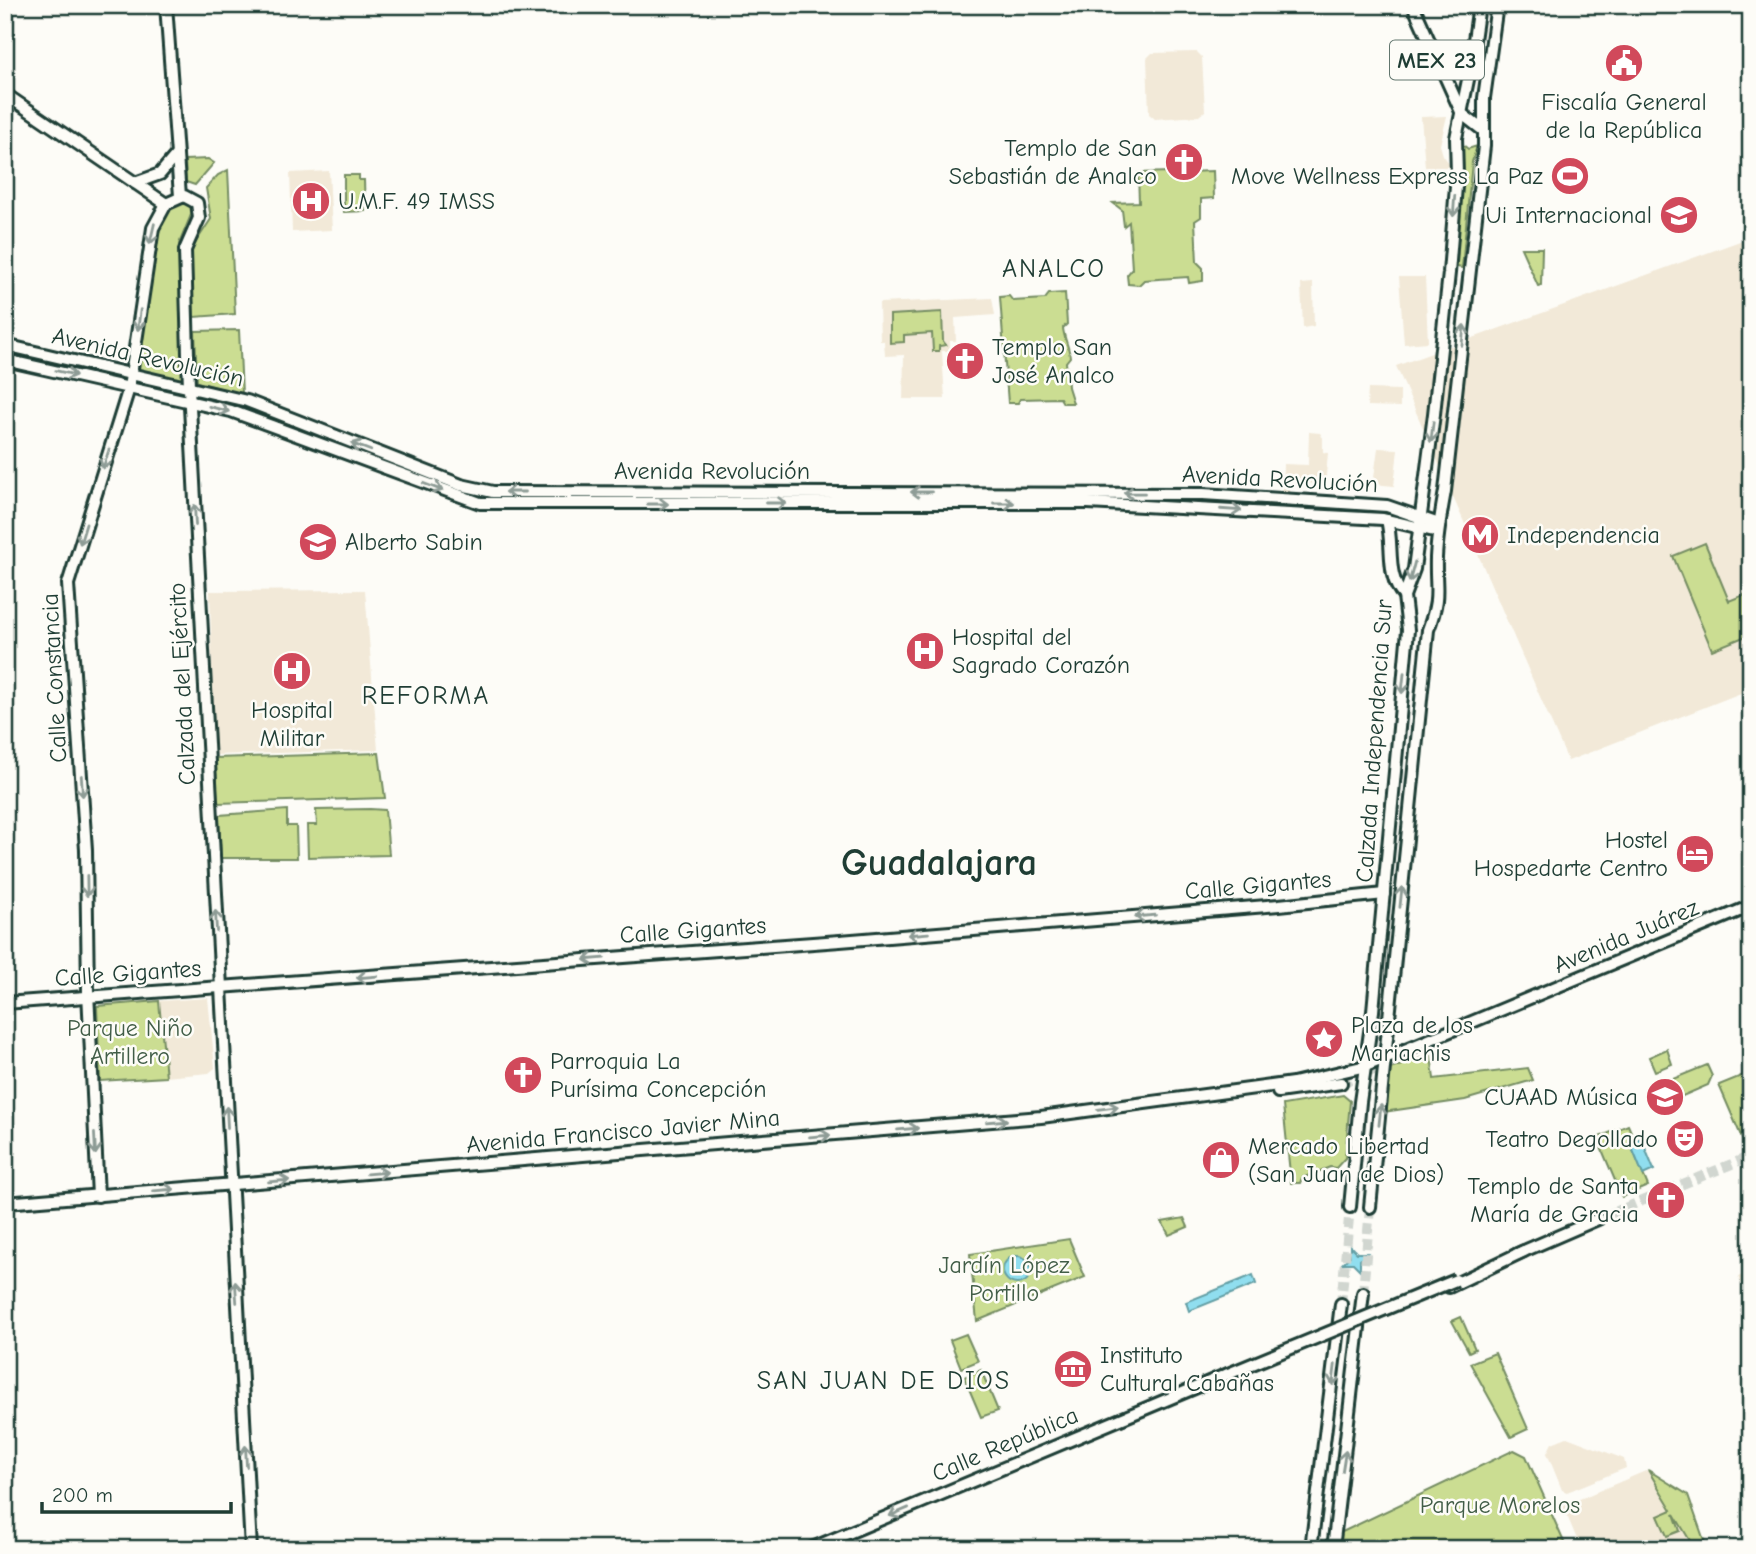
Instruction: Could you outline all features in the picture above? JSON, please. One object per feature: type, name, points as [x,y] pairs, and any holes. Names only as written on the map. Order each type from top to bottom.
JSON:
[{"type":"main road","points":[[5,94],[166,204],[180,196],[166,5]]},
{"type":"main road","name":"MEX 23","points":[[1413,5],[1462,114]]},
{"type":"main road","name":"Calzada Independencia Sur","points":[[1350,1207],[1384,894],[1408,630],[1404,596],[1414,569],[1450,273],[1457,174],[1455,138],[1462,114],[1479,5]]},
{"type":"main road","name":"Calzada Independencia Sur","points":[[1370,1208],[1389,1060],[1429,630],[1438,601],[1438,528],[1451,445],[1484,131],[1483,98],[1497,5]]},
{"type":"main road","points":[[1462,114],[1484,131]]},
{"type":"main road","points":[[135,183],[160,174],[177,154]]},
{"type":"main road","name":"Calzada del Ejército","points":[[180,196],[195,201],[200,213],[186,250],[188,387],[251,1549]]},
{"type":"main road","name":"Calle Constancia","points":[[97,1196],[88,996],[86,850],[68,584],[129,388],[152,231],[166,204]]},
{"type":"main road","name":"Avenida Revolución","points":[[5,345],[247,401],[461,485],[493,492],[1203,494],[1387,506],[1420,523]]},
{"type":"main road","name":"Avenida Revolución","points":[[5,360],[189,401],[248,417],[480,503],[1088,503],[1387,520],[1420,523],[1438,528]]},
{"type":"main road","points":[[1387,520],[1391,533],[1391,568],[1404,596]]},
{"type":"main road","name":"Calle Gigantes","points":[[5,1003],[220,989],[1279,905],[1384,894]]},
{"type":"main road","name":"Avenida Juárez","points":[[1366,1066],[1389,1060],[1506,1006],[1518,1004],[1751,906]]},
{"type":"main road","name":"Avenida Francisco Javier Mina","points":[[5,1203],[1028,1118],[1243,1091],[1326,1077],[1366,1066]]},
{"type":"main road","name":"Avenida Francisco Javier Mina","points":[[1243,1091],[1295,1091],[1341,1083]]},
{"type":"main road","points":[[1217,1379],[1223,1372],[1347,1327],[1598,1219]]},
{"type":"main road","points":[[1217,1379],[1490,1269],[1524,1251]]},
{"type":"main road","points":[[1311,1549],[1347,1327],[1363,1293]]},
{"type":"main road","points":[[1333,1549],[1333,1529],[1352,1408],[1347,1327],[1341,1304]]},
{"type":"main road","name":"Calle República","points":[[810,1549],[1217,1379]]},
{"type":"shaded area","points":[[1197,52],[1202,57],[1205,111],[1199,116],[1155,119],[1149,114],[1147,58],[1152,53]]},
{"type":"shaded area","points":[[1447,116],[1440,145],[1443,155],[1452,167],[1425,167],[1421,117]]},
{"type":"shaded area","name":"U.M.F. 49 IMSS","points":[[329,171],[332,230],[292,232],[290,173]]},
{"type":"shaded area","points":[[1751,237],[1751,689],[1568,761],[1396,366]]},
{"type":"shaded area","points":[[1399,277],[1425,277],[1428,342],[1404,344]]},
{"type":"shaded area","points":[[1313,283],[1314,326],[1303,328],[1301,284]]},
{"type":"shaded area","points":[[992,298],[995,315],[955,318],[956,341],[950,341],[950,351],[942,351],[945,399],[903,399],[904,355],[885,356],[884,341],[880,341],[879,303]]},
{"type":"shaded area","points":[[1368,389],[1400,390],[1400,407],[1367,406]]},
{"type":"shaded area","points":[[1309,432],[1320,433],[1323,438],[1323,452],[1328,453],[1325,486],[1291,480],[1290,493],[1282,493],[1283,464],[1308,465]]},
{"type":"shaded area","points":[[1378,448],[1398,449],[1394,486],[1373,484]]},
{"type":"shaded area","name":"Hospital Militar","points":[[365,590],[378,750],[214,755],[210,591]]},
{"type":"shaded area","points":[[208,998],[215,1068],[209,1073],[166,1077],[159,1001]]},
{"type":"shaded area","points":[[1751,1272],[1751,1307],[1738,1277]]},
{"type":"shaded area","points":[[1567,1437],[1624,1459],[1626,1468],[1567,1492],[1562,1490],[1547,1453],[1552,1443]]},
{"type":"shaded area","points":[[1648,1470],[1695,1549],[1581,1549],[1563,1506]]},
{"type":"green space","points":[[1462,144],[1468,149],[1477,146],[1472,162],[1462,268],[1457,267]]},
{"type":"green space","points":[[208,159],[214,163],[195,185],[186,182],[185,160]]},
{"type":"green space","points":[[228,170],[235,314],[194,317],[192,248],[211,219],[206,188],[218,175]]},
{"type":"green space","points":[[1213,171],[1214,198],[1201,199],[1201,217],[1195,221],[1197,262],[1203,268],[1203,281],[1189,283],[1188,277],[1144,280],[1139,285],[1128,284],[1127,275],[1132,269],[1129,222],[1124,226],[1122,210],[1113,203],[1139,202],[1138,173],[1170,172],[1171,180],[1187,179],[1187,172]]},
{"type":"green space","points":[[344,175],[359,175],[359,180],[364,180],[365,211],[344,212]]},
{"type":"green space","points":[[185,201],[193,210],[179,244],[184,381],[137,370],[155,238],[169,208]]},
{"type":"green space","points":[[1521,248],[1542,248],[1541,285],[1538,286]]},
{"type":"green space","points":[[1065,293],[1067,324],[1063,328],[1070,357],[1066,362],[1068,387],[1073,403],[1063,403],[1060,398],[1020,399],[1018,403],[1008,403],[1000,297],[1009,296],[1013,301],[1045,299],[1049,294]]},
{"type":"green space","points":[[942,312],[943,341],[946,345],[939,346],[939,351],[933,351],[932,333],[904,335],[904,342],[890,343],[890,315]]},
{"type":"green space","points":[[239,330],[242,394],[197,382],[195,331]]},
{"type":"green space","points":[[1705,543],[1729,601],[1751,592],[1751,634],[1712,650],[1673,556]]},
{"type":"green space","points":[[379,753],[385,798],[218,803],[215,758]]},
{"type":"green space","points":[[287,810],[287,826],[296,826],[297,858],[221,858],[219,815]]},
{"type":"green space","points":[[316,810],[385,810],[389,855],[308,857],[307,825],[317,825]]},
{"type":"green space","name":"Parque Niño Artillero","points":[[159,1001],[166,1077],[100,1081],[97,1006]]},
{"type":"green space","points":[[1667,1049],[1672,1064],[1655,1071],[1649,1057]]},
{"type":"green space","points":[[1431,1055],[1434,1079],[1528,1068],[1533,1080],[1465,1100],[1383,1112],[1387,1070]]},
{"type":"green space","points":[[1707,1065],[1712,1076],[1708,1085],[1671,1101],[1663,1083]]},
{"type":"green space","points":[[1751,1072],[1751,1148],[1747,1150],[1719,1085]]},
{"type":"green space","points":[[1343,1095],[1350,1101],[1345,1158],[1336,1168],[1330,1167],[1302,1178],[1300,1183],[1291,1183],[1283,1105]]},
{"type":"green space","points":[[1628,1125],[1635,1141],[1630,1143],[1648,1186],[1622,1197],[1597,1138]]},
{"type":"green space","points":[[1184,1218],[1188,1227],[1169,1235],[1162,1222]]},
{"type":"green space","name":"Jardín López Portillo","points":[[1069,1239],[1085,1277],[977,1321],[970,1254]]},
{"type":"green space","points":[[1461,1317],[1475,1349],[1469,1352],[1452,1321]]},
{"type":"green space","points":[[966,1334],[978,1361],[961,1368],[950,1340]]},
{"type":"green space","points":[[1495,1353],[1528,1429],[1511,1437],[1470,1363]]},
{"type":"green space","points":[[981,1370],[998,1411],[981,1417],[964,1377]]},
{"type":"green space","name":"Parque Morelos","points":[[1514,1450],[1526,1456],[1567,1549],[1336,1549],[1338,1534]]},
{"type":"green space","points":[[1648,1470],[1688,1495],[1707,1549],[1695,1549],[1674,1514],[1680,1531],[1667,1536],[1658,1516],[1672,1510]]},
{"type":"water","points":[[1641,1138],[1654,1170],[1643,1175],[1630,1143]]},
{"type":"water","points":[[1350,1246],[1357,1253],[1367,1253],[1360,1260],[1360,1270],[1353,1263],[1343,1263],[1350,1256]]},
{"type":"water","points":[[1017,1256],[1027,1260],[1031,1270],[1027,1280],[1017,1284],[1007,1280],[1003,1270],[1007,1260]]},
{"type":"water","points":[[1253,1275],[1256,1284],[1189,1311],[1186,1302]]},
{"type":"tunnel","points":[[1341,1083],[1392,1063]]},
{"type":"tunnel","points":[[1598,1219],[1751,1156]]},
{"type":"tunnel","points":[[1341,1304],[1350,1207]]},
{"type":"tunnel","points":[[1363,1293],[1370,1207]]},
{"type":"place","name":"Fiscalía General de la República","points":[[1624,63]]},
{"type":"place","name":"Templo de San Sebastián de Analco","points":[[1184,162]]},
{"type":"place","name":"Move Wellness Express La Paz","points":[[1570,176]]},
{"type":"place","name":"U.M.F. 49 IMSS","points":[[311,201]]},
{"type":"place","name":"Ui Internacional","points":[[1679,215]]},
{"type":"place","name":"Templo San José Analco","points":[[965,361]]},
{"type":"place","name":"Independencia","points":[[1480,535]]},
{"type":"place","name":"Alberto Sabin","points":[[318,542]]},
{"type":"place","name":"Hospital del Sagrado Corazón","points":[[925,651]]},
{"type":"place","name":"Hospital Militar","points":[[292,671]]},
{"type":"place","name":"Hostel Hospedarte Centro","points":[[1695,854]]},
{"type":"place","name":"Plaza de los Mariachis","points":[[1324,1039]]},
{"type":"place","name":"Parroquia La Purísima Concepción","points":[[523,1075]]},
{"type":"place","name":"CUAAD Música","points":[[1665,1097]]},
{"type":"place","name":"Teatro Degollado","points":[[1685,1139]]},
{"type":"place","name":"Mercado Libertad (San Juan de Dios)","points":[[1221,1160]]},
{"type":"place","name":"Templo de Santa María de Gracia","points":[[1666,1200]]},
{"type":"place","name":"Instituto Cultural Cabañas","points":[[1073,1369]]},
{"type":"district","name":"ANALCO","points":[[1054,269]]},
{"type":"district","name":"REFORMA","points":[[426,696]]},
{"type":"district","name":"Guadalajara","points":[[939,863]]},
{"type":"district","name":"SAN JUAN DE DIOS","points":[[884,1381]]}]
